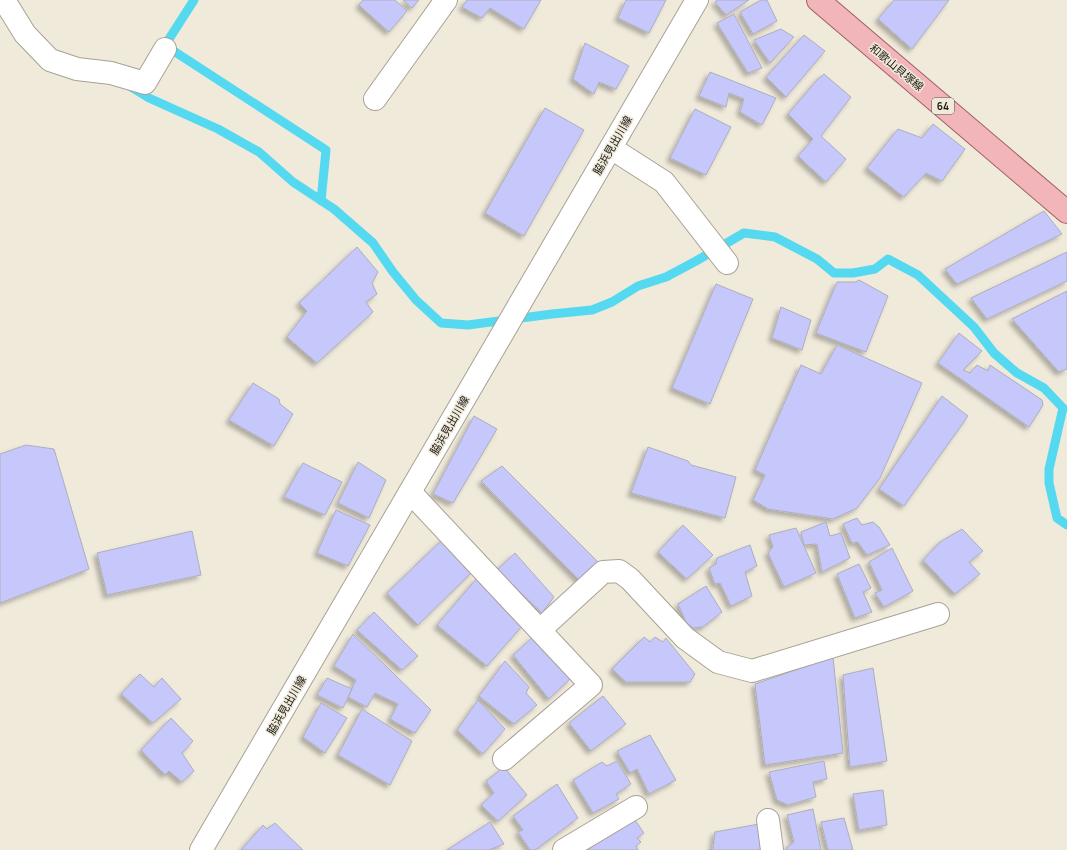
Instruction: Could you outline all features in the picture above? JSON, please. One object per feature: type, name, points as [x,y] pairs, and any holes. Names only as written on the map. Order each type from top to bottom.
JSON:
[{"type":"main road","name":"和歌山貝塚線","points":[[818,0],[1067,212]]},
{"type":"street","points":[[4,0],[25,34],[50,60],[77,69],[111,73],[145,83],[165,49]]},
{"type":"street","points":[[375,99],[446,0]]},
{"type":"street","name":"脇浜見出川線","points":[[201,850],[697,0]]},
{"type":"street","points":[[611,148],[664,182],[727,263]]},
{"type":"street","points":[[410,492],[591,685],[504,758]]},
{"type":"street","points":[[540,630],[603,572],[619,571],[630,579],[685,638],[718,662],[752,671],[938,614]]},
{"type":"street","points":[[564,850],[636,808]]},
{"type":"street","points":[[768,820],[772,850]]},
{"type":"building","points":[[363,0],[395,0],[407,11],[389,32],[359,5]]},
{"type":"building","points":[[403,0],[419,0],[412,8]]},
{"type":"building","points":[[467,0],[541,0],[524,29],[490,8],[482,18],[462,7]]},
{"type":"building","points":[[626,0],[666,0],[649,33],[618,18]]},
{"type":"building","points":[[717,0],[749,0],[726,15],[715,2]]},
{"type":"building","points":[[761,0],[767,0],[777,21],[753,34],[740,12]]},
{"type":"building","points":[[894,0],[949,0],[912,49],[878,19]]},
{"type":"building","points":[[734,14],[762,68],[748,73],[717,23]]},
{"type":"building","points":[[781,29],[794,37],[770,63],[754,40]]},
{"type":"building","points":[[804,35],[825,51],[786,97],[766,77]]},
{"type":"building","points":[[585,43],[629,66],[616,89],[599,82],[594,94],[573,79]]},
{"type":"building","points":[[710,72],[776,98],[762,125],[740,112],[744,99],[729,93],[726,107],[699,96]]},
{"type":"building","points":[[824,74],[851,97],[821,136],[846,159],[826,182],[798,156],[813,139],[788,114]]},
{"type":"building","points":[[545,108],[584,130],[524,236],[485,213]]},
{"type":"building","points":[[695,109],[731,127],[706,175],[670,158]]},
{"type":"building","points":[[933,124],[965,149],[942,181],[926,173],[904,197],[867,168],[898,129],[922,138]]},
{"type":"building","points":[[1044,211],[1062,234],[957,284],[945,269]]},
{"type":"building","points":[[357,247],[378,272],[372,283],[377,294],[366,302],[373,312],[317,363],[287,337],[307,311],[299,303]]},
{"type":"building","points":[[1067,252],[1067,281],[987,319],[971,298]]},
{"type":"building","points":[[859,280],[888,296],[866,352],[816,333],[837,282],[856,282]]},
{"type":"building","points":[[716,284],[753,299],[710,404],[672,388]]},
{"type":"building","points":[[1067,291],[1067,369],[1059,372],[1012,319]]},
{"type":"building","points":[[781,307],[811,320],[802,350],[772,338]]},
{"type":"building","points":[[959,333],[982,351],[963,370],[970,373],[977,365],[988,371],[990,365],[1042,400],[1043,405],[1029,427],[938,363]]},
{"type":"building","points":[[837,345],[922,383],[880,478],[857,508],[833,519],[768,509],[753,500],[765,475],[755,470],[801,365],[821,374]]},
{"type":"building","points":[[253,383],[279,399],[280,404],[293,414],[274,446],[229,420]]},
{"type":"building","points":[[942,396],[968,416],[904,506],[879,489]]},
{"type":"building","points":[[474,416],[497,429],[453,503],[433,494]]},
{"type":"building","points":[[26,445],[54,449],[89,569],[0,603],[0,454]]},
{"type":"building","points":[[648,447],[688,461],[691,465],[736,477],[725,518],[631,493]]},
{"type":"building","points":[[358,462],[386,480],[369,518],[338,503]]},
{"type":"building","points":[[303,463],[342,482],[325,515],[284,497]]},
{"type":"building","points":[[502,466],[601,565],[581,582],[481,481]]},
{"type":"building","points":[[336,510],[370,525],[348,566],[317,553]]},
{"type":"building","points":[[857,518],[862,525],[873,522],[879,527],[890,545],[867,555],[858,542],[852,543],[843,524]]},
{"type":"building","points":[[826,522],[830,536],[841,533],[850,558],[822,572],[817,544],[804,545],[801,532]]},
{"type":"building","points":[[683,525],[713,555],[687,579],[658,552]]},
{"type":"building","points":[[796,528],[816,573],[784,587],[768,553],[773,547],[769,535]]},
{"type":"building","points":[[962,529],[983,551],[969,562],[980,574],[955,594],[923,560],[940,542]]},
{"type":"building","points":[[192,531],[201,575],[107,595],[97,553]]},
{"type":"building","points":[[444,538],[473,571],[418,625],[387,593]]},
{"type":"building","points":[[750,545],[757,566],[745,572],[752,596],[731,606],[720,583],[715,584],[709,568],[716,564],[717,558]]},
{"type":"building","points":[[892,548],[913,591],[884,607],[875,593],[882,590],[869,562]]},
{"type":"building","points":[[515,553],[554,597],[542,613],[497,570]]},
{"type":"building","points":[[859,564],[871,588],[863,592],[872,612],[855,618],[837,574]]},
{"type":"building","points":[[477,578],[523,625],[487,666],[437,625]]},
{"type":"building","points":[[706,586],[722,612],[703,627],[693,628],[686,622],[678,604]]},
{"type":"building","points":[[374,612],[418,656],[402,670],[357,630]]},
{"type":"building","points":[[353,634],[431,710],[415,733],[390,719],[398,704],[375,693],[367,707],[348,697],[356,680],[334,666]]},
{"type":"building","points":[[534,636],[571,678],[549,699],[513,655]]},
{"type":"building","points":[[644,637],[650,642],[655,637],[663,642],[666,638],[695,674],[690,682],[626,682],[612,669]]},
{"type":"building","points":[[833,657],[843,753],[765,765],[755,684]]},
{"type":"building","points":[[505,661],[529,687],[526,693],[537,705],[514,724],[479,696]]},
{"type":"building","points":[[873,668],[887,761],[850,767],[843,675]]},
{"type":"building","points":[[140,674],[154,687],[162,678],[181,699],[153,723],[121,694]]},
{"type":"building","points":[[327,678],[352,689],[343,708],[317,695]]},
{"type":"building","points":[[603,696],[626,724],[591,751],[569,723]]},
{"type":"building","points":[[478,700],[505,729],[483,754],[457,730]]},
{"type":"building","points":[[321,703],[347,718],[325,753],[303,737]]},
{"type":"building","points":[[362,709],[412,741],[390,785],[338,755]]},
{"type":"building","points":[[171,718],[193,741],[182,753],[194,771],[182,782],[169,771],[165,775],[141,750]]},
{"type":"building","points":[[650,735],[676,780],[649,794],[637,769],[630,773],[617,751]]},
{"type":"building","points":[[617,761],[631,784],[616,794],[619,799],[593,813],[573,780],[602,762],[607,766]]},
{"type":"building","points":[[824,761],[827,779],[813,782],[816,797],[788,805],[777,800],[769,772]]},
{"type":"building","points":[[504,767],[527,795],[498,821],[481,805],[494,793],[486,781]]},
{"type":"building","points":[[557,784],[578,818],[535,850],[530,850],[518,832],[523,830],[513,816]]},
{"type":"building","points":[[883,790],[887,825],[859,830],[853,794]]},
{"type":"building","points":[[813,809],[821,850],[787,850],[786,848],[794,842],[787,815]]},
{"type":"building","points":[[844,818],[853,850],[828,850],[821,822]]},
{"type":"building","points":[[635,820],[644,833],[637,838],[641,842],[636,846],[638,850],[590,850],[588,847]]},
{"type":"building","points":[[490,822],[504,844],[489,850],[447,850]]},
{"type":"building","points":[[275,823],[303,850],[241,850],[263,825],[267,829]]},
{"type":"building","points":[[759,824],[764,850],[709,850],[713,848],[715,832]]},
{"type":"waterway","points":[[194,0],[166,46],[326,150],[321,201]]},
{"type":"waterway","points":[[131,87],[149,98],[218,129],[259,152],[293,182],[334,209],[373,243],[393,272],[416,300],[441,323],[468,325],[592,310],[612,302],[638,286],[666,277],[744,233],[775,237],[817,259],[834,273],[853,273],[875,269],[888,259],[918,275],[974,327],[994,353],[1017,373],[1044,388],[1063,408],[1049,469],[1049,483],[1057,518],[1067,525]]}]
